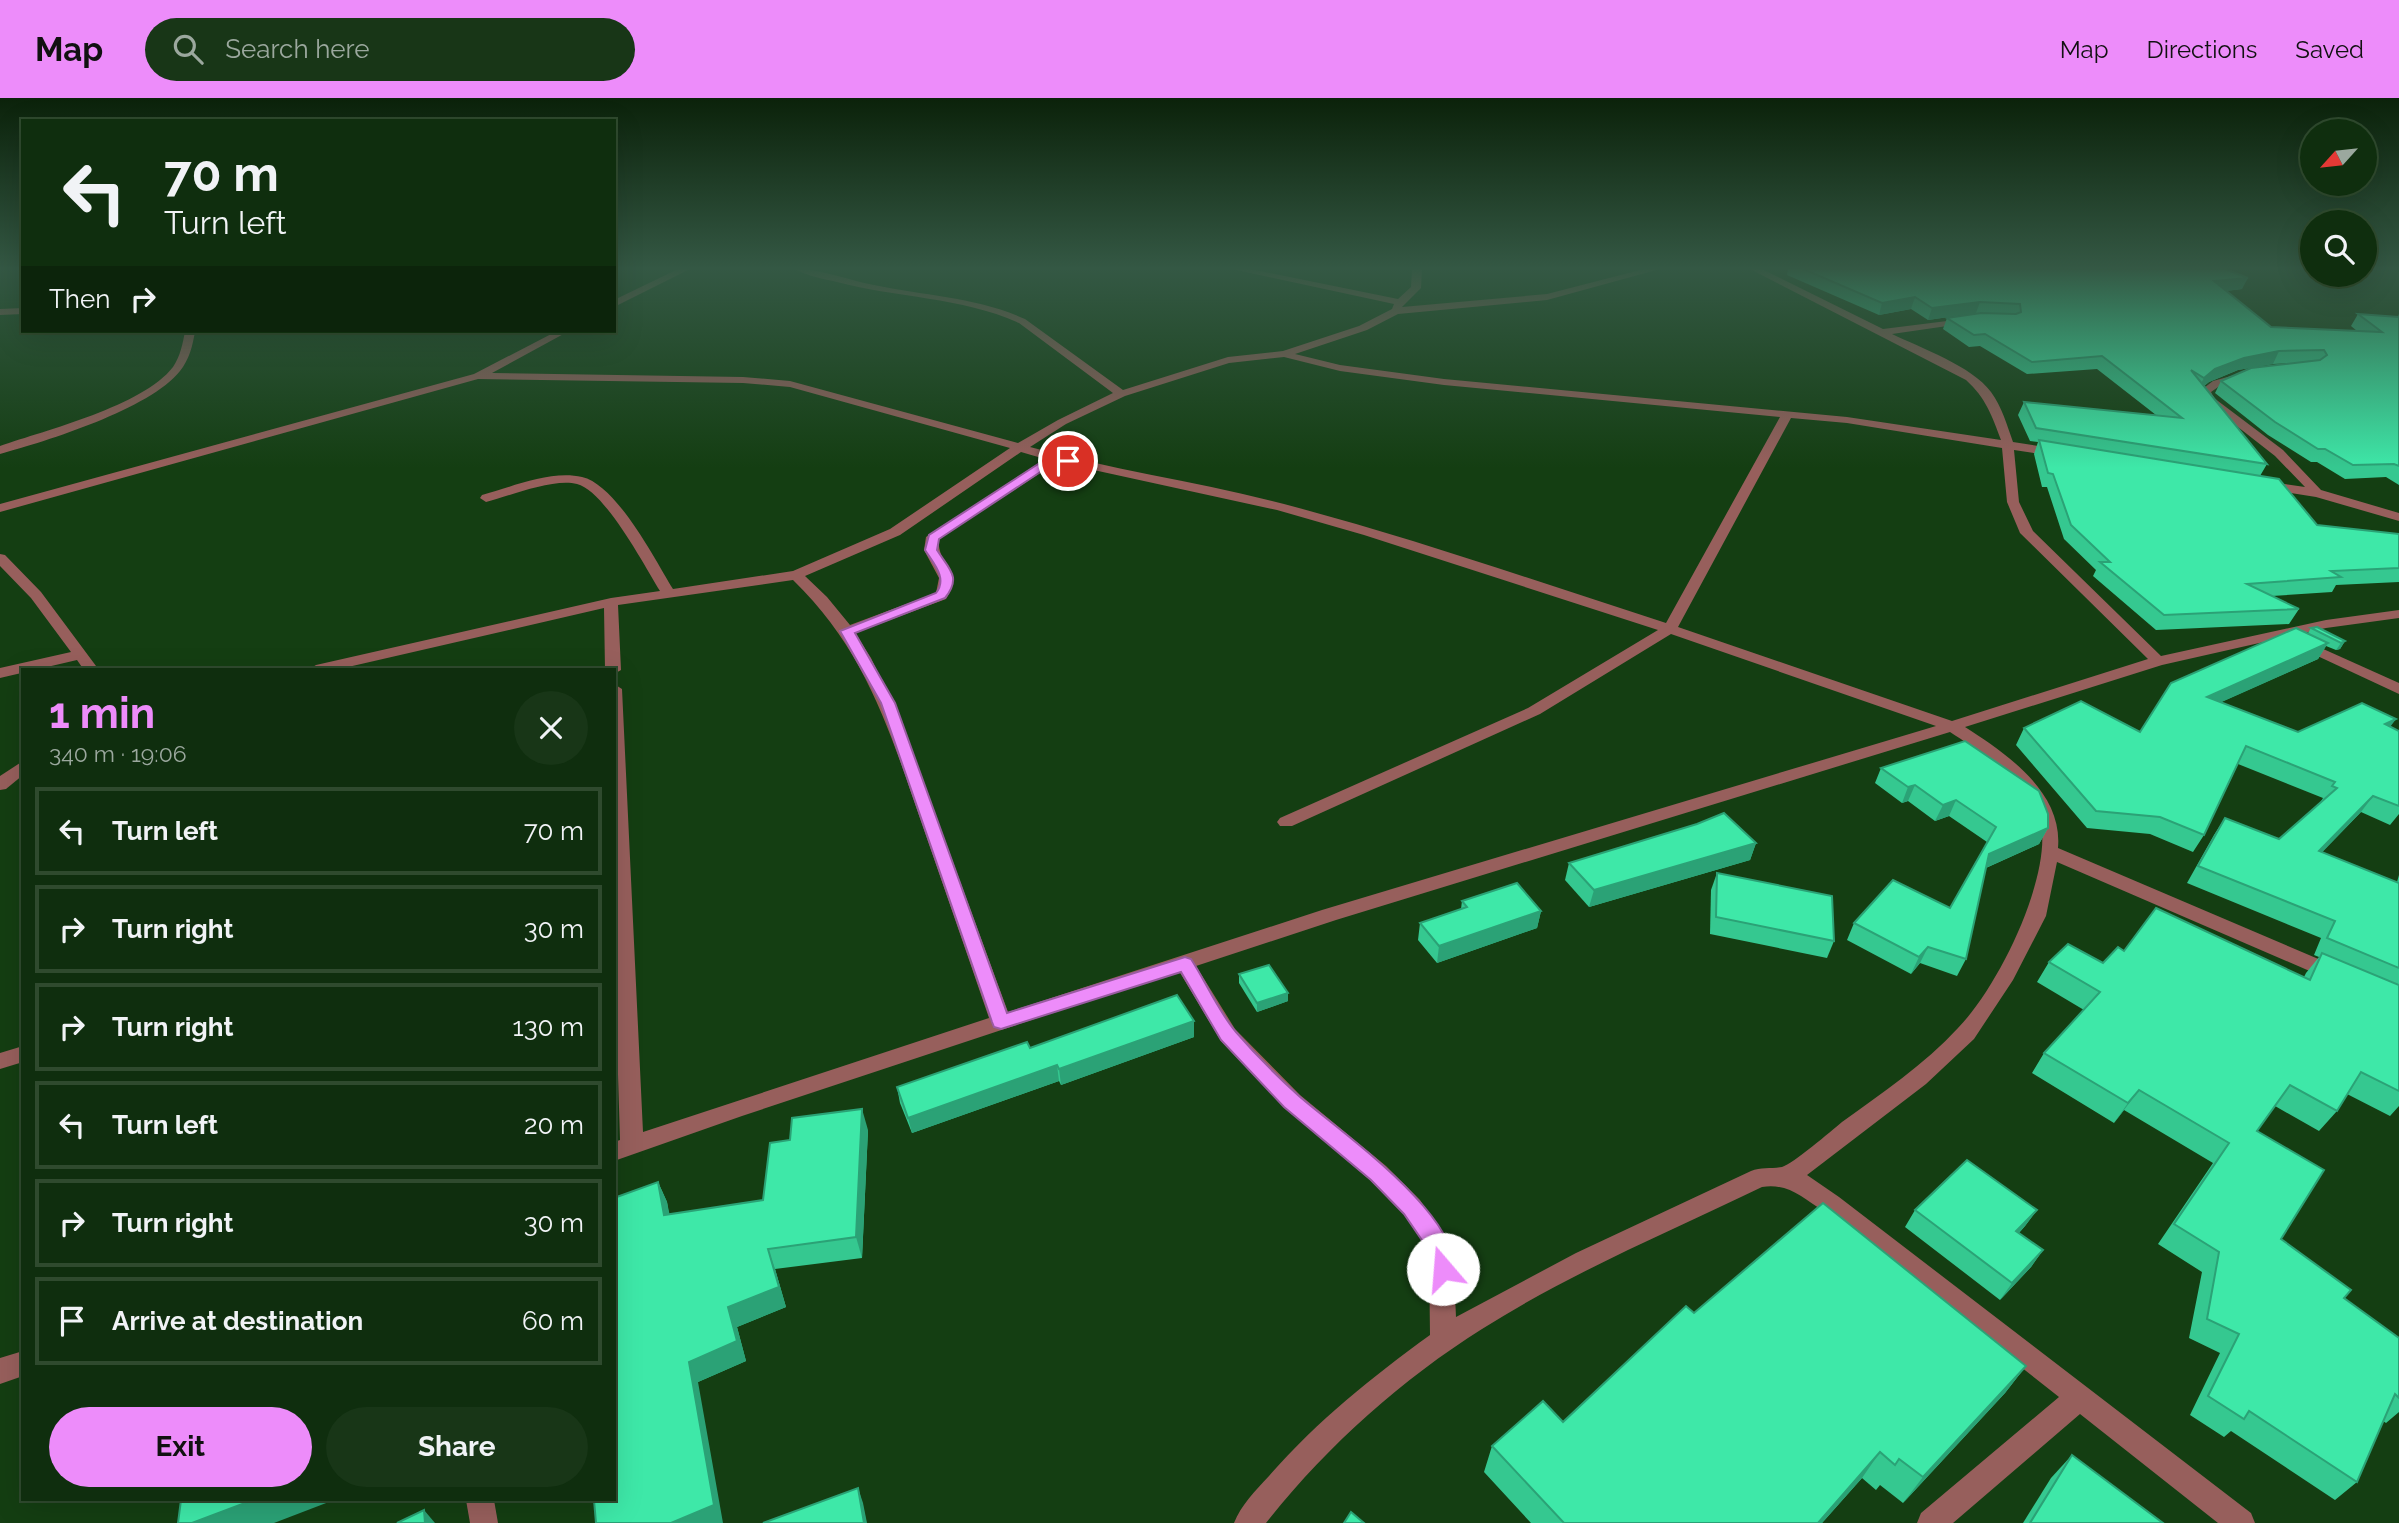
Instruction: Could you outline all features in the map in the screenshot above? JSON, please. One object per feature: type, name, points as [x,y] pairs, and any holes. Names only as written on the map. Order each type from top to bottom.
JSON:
[{"type":"street","points":[[0,450],[132,402],[158,387],[177,369],[188,336]]},
{"type":"street","points":[[0,508],[478,376],[555,336]]},
{"type":"street","points":[[1042,336],[1121,394]]},
{"type":"street","points":[[325,668],[611,602],[796,575],[895,532],[1019,448],[1062,422],[1121,394],[1228,360],[1284,354],[1338,336]]},
{"type":"street","points":[[1889,336],[1970,378],[1986,392],[2008,444],[2013,502],[2027,533],[2158,661]]},
{"type":"street","points":[[1284,354],[1340,368],[1444,382],[1847,420],[2076,456]]},
{"type":"street","points":[[2250,374],[2217,383],[2205,391],[2210,400],[2278,453],[2317,493]]},
{"type":"street","points":[[478,376],[688,379],[790,384],[881,407],[1019,448],[1323,519],[1670,629],[1952,726],[1996,754],[2034,792],[2051,829],[2036,916],[2006,975],[1967,1033],[1918,1078],[1788,1175]]},
{"type":"street","points":[[1286,822],[1534,711],[1670,629],[1787,415]]},
{"type":"street","points":[[847,631],[941,596],[947,587],[947,576],[931,550],[933,537],[1056,457]]},
{"type":"street","points":[[486,498],[562,481],[582,481],[604,495],[668,592]]},
{"type":"street","points":[[2250,483],[2317,493],[2399,517]]},
{"type":"street","points":[[0,558],[36,595],[91,668]]},
{"type":"street","points":[[796,575],[817,592],[847,631],[888,703],[1001,1022]]},
{"type":"street","points":[[611,602],[614,668]]},
{"type":"street","points":[[616,791],[623,1149],[1329,915],[2158,661],[2326,624],[2399,614]]},
{"type":"street","points":[[2281,633],[2399,689]]},
{"type":"street","points":[[22,668],[82,654]]},
{"type":"street","points":[[0,673],[21,668]]},
{"type":"street","points":[[0,785],[21,768]]},
{"type":"street","points":[[2049,850],[2353,982]]},
{"type":"street","points":[[1185,964],[1228,1035],[1292,1101],[1378,1173],[1412,1207],[1441,1250],[1444,1289],[1443,1342]]},
{"type":"street","points":[[0,1061],[21,1055]]},
{"type":"street","points":[[1248,1523],[1272,1491],[1327,1434],[1396,1374],[1479,1316],[1684,1213],[1759,1178],[1774,1174],[1788,1175],[1831,1204],[2241,1523]]},
{"type":"street","points":[[0,1371],[21,1364]]},
{"type":"street","points":[[1931,1523],[2078,1398]]},
{"type":"street","points":[[480,1501],[484,1523]]},
{"type":"building","points":[[1988,336],[2399,336],[2399,466],[2353,465],[2325,449],[2318,449],[2275,422],[2221,381],[2251,368],[2320,360],[2327,355],[2324,350],[2279,351],[2244,358],[2215,369],[2204,378],[2191,370],[2267,464],[2036,428],[2024,402],[2182,418],[2102,356],[2032,362]]},
{"type":"building","points":[[2039,440],[2279,479],[2317,525],[2399,534],[2399,568],[2331,571],[2341,577],[2247,584],[2299,609],[2164,615],[2100,562],[2110,562],[2071,525],[2053,474],[2048,473]]},
{"type":"building","points":[[2317,627],[2345,641],[2341,643],[2311,628]]},
{"type":"building","points":[[2296,628],[2328,643],[2207,697],[2298,732],[2362,703],[2396,719],[2385,724],[2399,731],[2399,806],[2373,796],[2319,851],[2399,883],[2399,968],[2327,938],[2335,921],[2198,866],[2225,818],[2279,839],[2337,788],[2332,786],[2335,782],[2246,746],[2204,835],[2160,817],[2096,811],[2024,728],[2081,701],[2140,732],[2171,683]]},
{"type":"building","points":[[1965,741],[2039,791],[2048,814],[2048,828],[1989,854],[1966,959],[1928,947],[1919,957],[1854,923],[1893,880],[1950,908],[1996,827],[1956,800],[1943,805],[1915,785],[1908,787],[1881,768]]},
{"type":"building","points":[[1724,813],[1756,843],[1594,890],[1569,863],[1697,824]]},
{"type":"building","points":[[1717,873],[1832,896],[1834,941],[1716,917]]},
{"type":"building","points":[[1517,883],[1541,911],[1439,946],[1420,923],[1467,907],[1462,901]]},
{"type":"building","points":[[2156,908],[2310,980],[2322,953],[2399,985],[2399,1091],[2361,1072],[2337,1111],[2290,1085],[2257,1131],[2324,1170],[2281,1239],[2351,1290],[2344,1298],[2399,1338],[2399,1398],[2395,1394],[2357,1482],[2249,1411],[2244,1419],[2208,1396],[2239,1334],[2207,1319],[2219,1252],[2174,1224],[2229,1143],[2139,1090],[2128,1103],[2044,1053],[2100,992],[2049,962],[2068,944],[2103,963],[2118,947],[2124,951]]},
{"type":"building","points":[[1269,965],[1288,993],[1257,1003],[1239,974]]},
{"type":"building","points":[[1177,995],[1194,1021],[1059,1069],[1057,1065],[908,1118],[897,1087],[1027,1042],[1030,1048]]},
{"type":"building","points":[[862,1109],[856,1237],[768,1249],[779,1287],[728,1307],[737,1341],[689,1362],[714,1505],[671,1523],[596,1523],[594,1501],[616,1501],[616,1197],[658,1182],[664,1215],[763,1200],[770,1143],[790,1140],[792,1118]]},
{"type":"building","points":[[1967,1160],[2037,1210],[2016,1231],[2043,1250],[2012,1283],[1915,1210]]},
{"type":"building","points":[[1823,1203],[2026,1366],[1923,1477],[1899,1459],[1895,1465],[1880,1452],[1818,1523],[1564,1523],[1492,1446],[1543,1401],[1563,1422],[1686,1306],[1694,1313]]},
{"type":"building","points":[[2072,1455],[2163,1523],[2030,1523]]},
{"type":"building","points":[[858,1488],[864,1523],[763,1523]]},
{"type":"building","points":[[181,1501],[250,1501],[192,1523],[178,1523]]},
{"type":"building","points":[[424,1510],[425,1523],[397,1523]]},
{"type":"building","points":[[1351,1512],[1364,1523],[1344,1523]]},
{"type":"route","points":[[1068,461],[1056,457],[933,537],[931,550],[947,576],[947,587],[941,596],[847,631],[888,703],[1001,1022],[1185,964],[1228,1035],[1292,1101],[1340,1144],[1378,1173],[1412,1207],[1441,1250],[1443,1269]]}]
